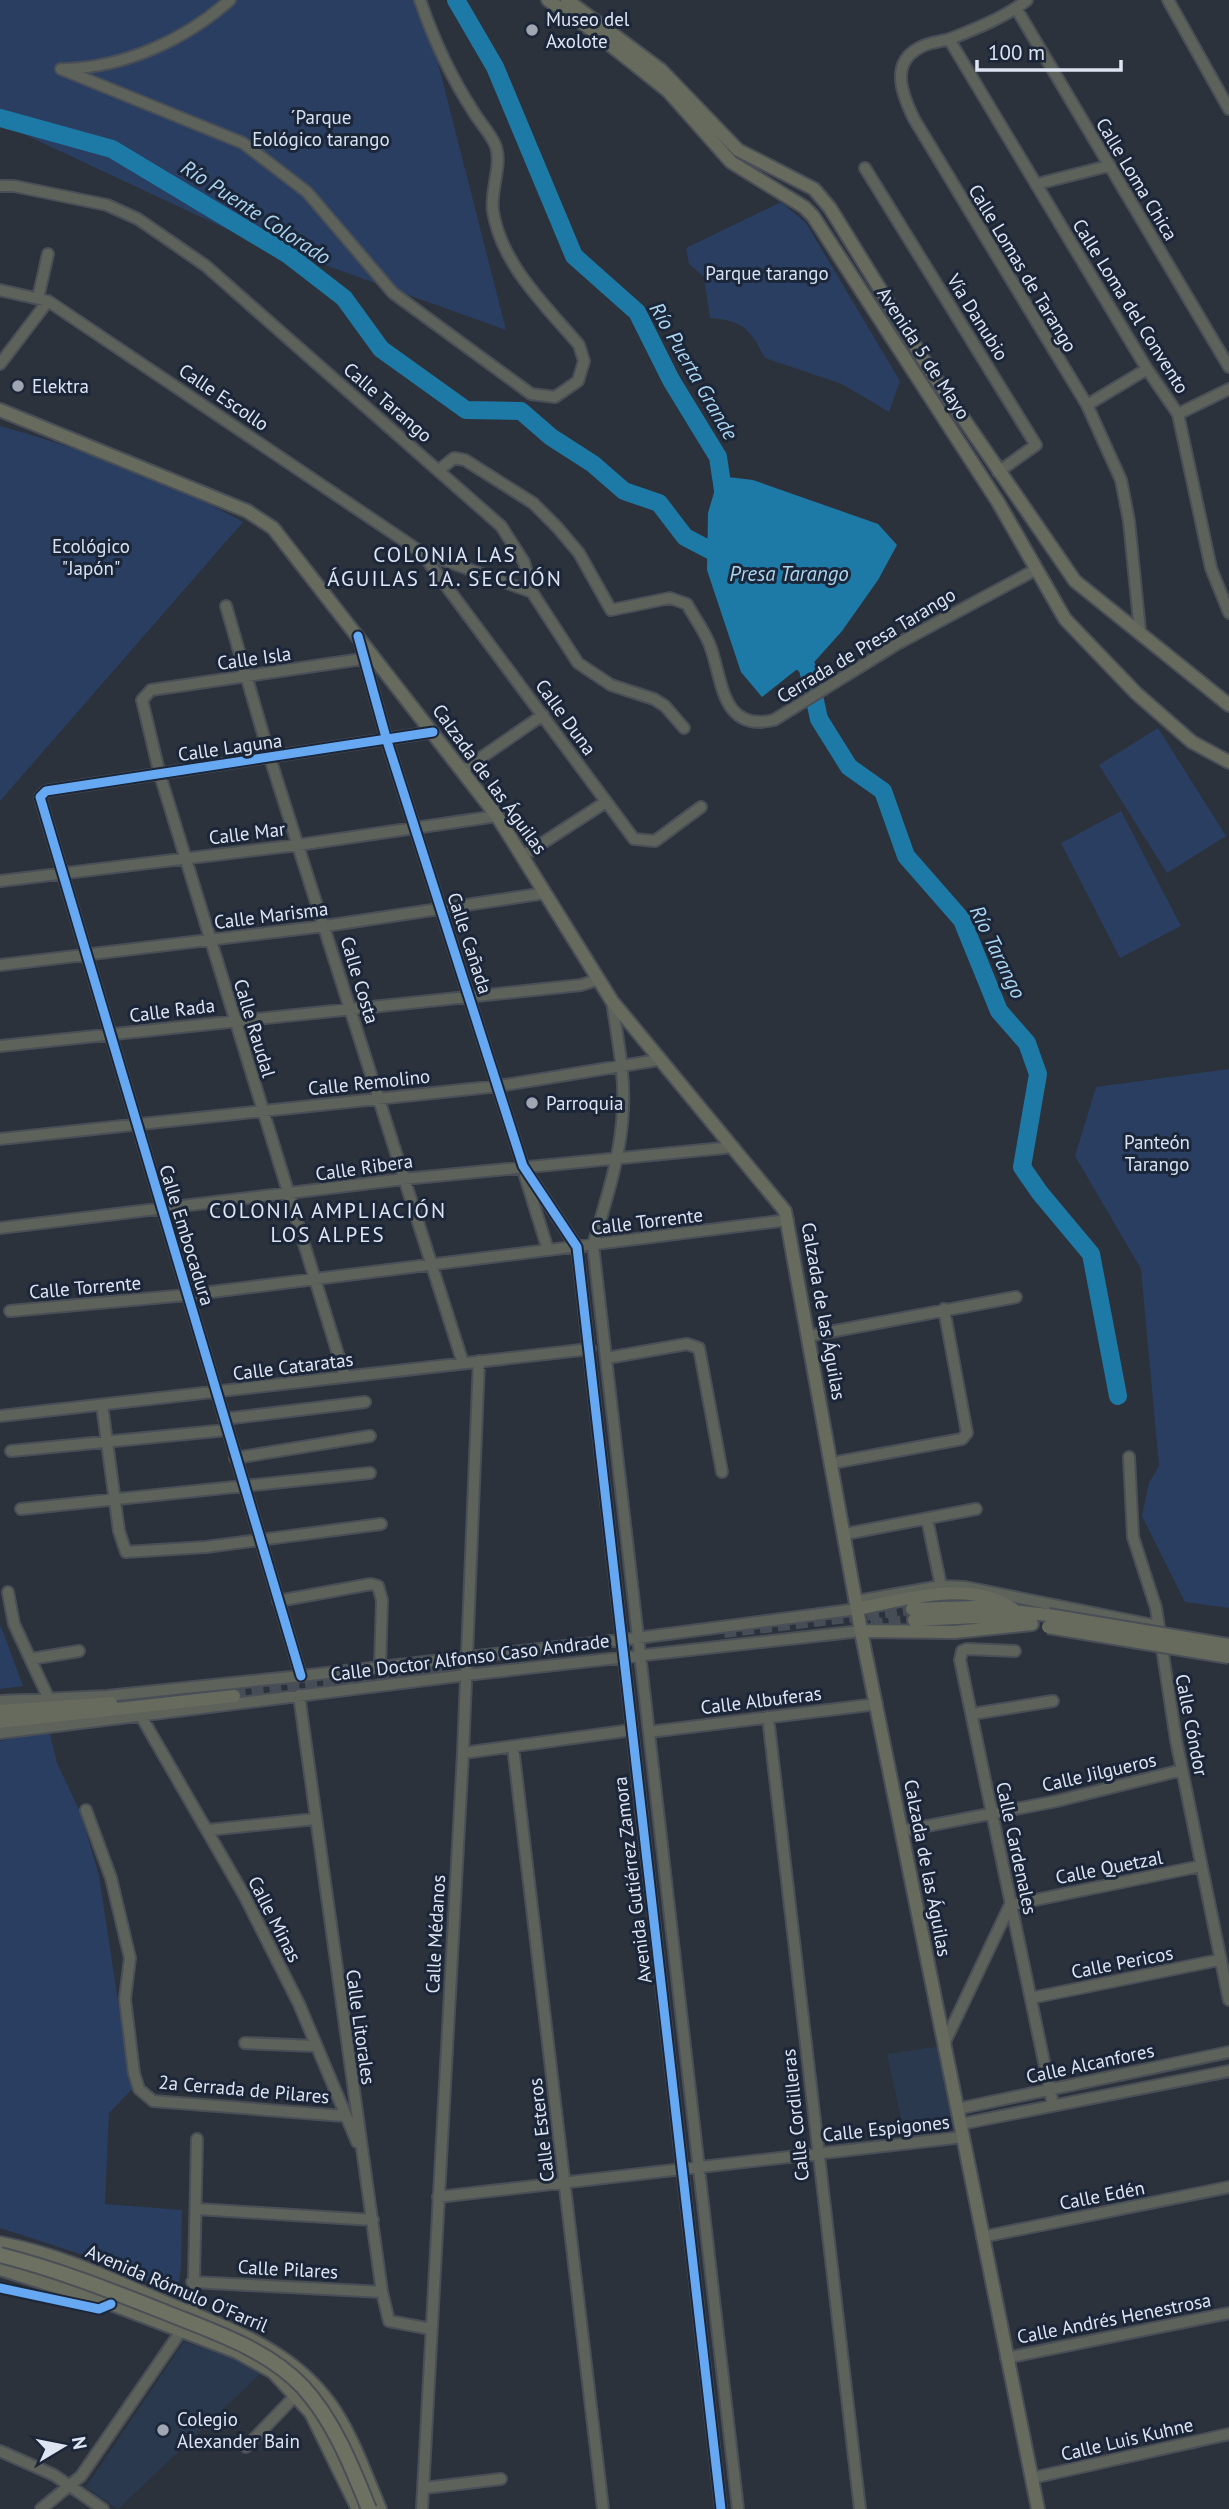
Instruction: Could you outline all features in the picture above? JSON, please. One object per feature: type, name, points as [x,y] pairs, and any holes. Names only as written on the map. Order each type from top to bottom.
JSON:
[{"type":"highway","points":[[0,2255],[39,2265],[106,2289],[264,2356],[295,2380],[326,2417],[369,2509]]},
{"type":"main road","name":"Avenida 5 de Mayo","points":[[548,0],[592,24]]},
{"type":"main road","name":"Avenida 5 de Mayo","points":[[567,0],[592,24],[673,88],[738,150],[814,189],[830,208],[930,370],[1075,580],[1229,705]]},
{"type":"main road","name":"Avenida 5 de Mayo","points":[[673,88],[731,162],[804,207],[813,216],[998,502],[1065,620],[1136,693],[1192,742],[1229,762]]},
{"type":"main road","name":"Calzada de las Águilas","points":[[0,410],[257,516],[273,528],[497,816],[524,855],[612,1002],[775,1196],[788,1220],[861,1631],[1038,2509]]},
{"type":"main road","points":[[858,1605],[948,1594],[994,1600],[1048,1621],[1229,1657]]},
{"type":"main road","points":[[1013,1609],[913,1615],[977,1617],[1032,1624]]},
{"type":"main road","points":[[861,1631],[955,1632],[1048,1621],[1229,1645]]},
{"type":"main road","points":[[0,1711],[233,1693],[0,1722]]},
{"type":"main road","name":"Avenida Rómulo O'Farril","points":[[0,2243],[66,2262],[250,2337],[301,2372],[330,2403],[348,2435],[380,2509]]},
{"type":"main road","name":"Avenida Rómulo O'Farril","points":[[0,2269],[58,2286],[256,2362],[297,2394],[322,2430],[358,2509]]},
{"type":"main road","points":[[177,2330],[186,2320],[181,2309]]},
{"type":"street","points":[[230,0],[206,21],[149,51],[98,68],[61,69],[243,143],[307,192],[393,293],[531,394],[555,397],[579,382],[584,361],[579,345],[517,270],[508,251],[494,215],[491,194],[497,156],[496,145],[472,111],[442,53],[420,0]]},
{"type":"street","name":"Calle Lomas de Tarango","points":[[1027,0],[1016,8],[949,39],[916,48],[900,71],[902,95],[1087,405],[1112,455],[1121,480],[1129,521],[1140,631]]},
{"type":"street","points":[[1168,0],[1229,109]]},
{"type":"street","name":"Calle Loma Chica","points":[[1016,8],[1108,166],[1225,351],[1229,368]]},
{"type":"street","name":"Calle Loma del Convento","points":[[949,39],[1147,369],[1178,414],[1211,568],[1229,613]]},
{"type":"street","points":[[1037,184],[1108,166]]},
{"type":"street","name":"Vía Danubio","points":[[865,167],[1036,445],[998,471]]},
{"type":"street","name":"Calle Tarango","points":[[0,186],[14,186],[107,205],[149,226],[206,266],[501,526],[516,545],[533,593],[578,663],[611,685],[654,699],[665,706],[684,728]]},
{"type":"street","points":[[0,364],[43,299],[48,254]]},
{"type":"street","name":"Calle Escollo","points":[[0,290],[43,299],[421,552]]},
{"type":"street","points":[[1087,405],[1147,369]]},
{"type":"street","points":[[1178,414],[1229,389]]},
{"type":"street","name":"Cerrada de Presa Tarango","points":[[439,470],[454,458],[465,460],[533,503],[579,553],[611,610],[670,598],[687,604],[708,642],[722,696],[727,704],[752,722],[762,723],[783,715],[897,644],[1035,570]]},
{"type":"street","points":[[421,552],[533,593]]},
{"type":"street","name":"Calle Duna","points":[[421,552],[634,839],[648,843],[662,837],[701,807]]},
{"type":"street","name":"Calle Costa","points":[[226,606],[270,758],[463,1363]]},
{"type":"street","name":"Calle Cañada","points":[[358,636],[362,659],[387,741],[499,1086],[548,1250]]},
{"type":"street","name":"Calle Isla","points":[[151,690],[362,659]]},
{"type":"street","name":"Calle Raudal","points":[[151,690],[142,700],[160,775],[287,1196],[345,1377]]},
{"type":"street","points":[[463,769],[543,715]]},
{"type":"street","name":"Calle Laguna","points":[[40,803],[40,797],[46,791],[433,732]]},
{"type":"street","points":[[524,855],[606,802]]},
{"type":"street","name":"Calle Embocadura","points":[[40,803],[301,1676]]},
{"type":"street","name":"Calle Mar","points":[[0,881],[298,845],[497,816]]},
{"type":"street","name":"Calle Marisma","points":[[0,965],[325,926],[546,893]]},
{"type":"street","name":"Calle Rada","points":[[0,1046],[581,985],[597,981]]},
{"type":"street","points":[[593,1245],[618,1159],[623,1108],[622,1067],[612,1002]]},
{"type":"street","name":"Calle Remolino","points":[[0,1139],[499,1086],[658,1060]]},
{"type":"street","name":"Calle Ribera","points":[[0,1228],[287,1196],[404,1179],[734,1147]]},
{"type":"street","name":"Calle Cañada","points":[[523,1167],[577,1247]]},
{"type":"street","name":"Calle Torrente","points":[[10,1311],[187,1295],[788,1220]]},
{"type":"street","name":"Avenida Gutiérrez Zamora","points":[[593,1245],[738,2509]]},
{"type":"street","name":"Avenida Gutiérrez Zamora","points":[[577,1247],[721,2509]]},
{"type":"street","points":[[808,1336],[1016,1297]]},
{"type":"street","points":[[832,1463],[962,1439],[967,1433],[944,1309]]},
{"type":"street","points":[[607,1357],[687,1345],[699,1348],[722,1472]]},
{"type":"street","name":"Calle Cataratas","points":[[0,1416],[590,1349]]},
{"type":"street","name":"Calle Médanos","points":[[422,2509],[463,1753],[479,1362]]},
{"type":"street","points":[[595,1401],[611,1399]]},
{"type":"street","points":[[11,1451],[225,1425],[365,1402]]},
{"type":"street","points":[[102,1405],[123,1548],[130,1553],[381,1524]]},
{"type":"street","points":[[235,1458],[370,1436]]},
{"type":"street","name":"Calle Cóndor","points":[[1129,1457],[1133,1537],[1156,1608],[1182,1770],[1229,2000]]},
{"type":"street","points":[[21,1509],[370,1473]]},
{"type":"street","points":[[845,1534],[976,1509]]},
{"type":"street","points":[[928,1519],[941,1586]]},
{"type":"street","points":[[278,1601],[371,1584],[378,1586],[382,1600],[380,1667]]},
{"type":"street","name":"Calle Doctor Alfonso Caso Andrade","points":[[0,1701],[107,1696],[622,1640],[858,1605],[941,1586],[985,1590],[1158,1626]]},
{"type":"street","points":[[8,1592],[14,1624],[48,1697]]},
{"type":"street","name":"Calle Doctor Alfonso Caso Andrade","points":[[0,1733],[466,1675],[861,1631]]},
{"type":"street","name":"Calle Cardenales","points":[[1015,1650],[962,1651],[960,1660],[1054,2105]]},
{"type":"street","points":[[30,1659],[79,1651]]},
{"type":"street","name":"Calle Litorales","points":[[299,1695],[382,2292],[390,2321],[431,2329]]},
{"type":"street","points":[[972,1714],[1053,1701]]},
{"type":"street","name":"Calle Albuferas","points":[[649,1732],[877,1704]]},
{"type":"street","name":"Calle Minas","points":[[141,1716],[208,1830],[287,1980],[360,2148]]},
{"type":"street","name":"Calle Cordilleras","points":[[768,1717],[860,2509]]},
{"type":"street","points":[[463,1753],[632,1730]]},
{"type":"street","name":"Calle Esteros","points":[[513,1747],[603,2509]]},
{"type":"street","name":"Calle Jilgueros","points":[[901,1831],[1057,1801],[1182,1770]]},
{"type":"street","name":"2a Cerrada de Pilares","points":[[86,1810],[111,1878],[130,1958],[126,2017],[134,2073],[145,2097],[153,2102],[344,2116]]},
{"type":"street","points":[[208,1830],[315,1819]]},
{"type":"street","name":"Calle Quetzal","points":[[1010,1905],[1202,1866]]},
{"type":"street","points":[[944,2044],[1010,1905]]},
{"type":"street","name":"Calle Pericos","points":[[1031,1998],[1219,1960]]},
{"type":"street","points":[[246,2043],[316,2046]]},
{"type":"street","name":"Calle Alcanfores","points":[[957,2109],[1229,2052]]},
{"type":"street","name":"Calle Alcanfores","points":[[962,2131],[1054,2105],[1229,2071]]},
{"type":"street","name":"Calle Espigones","points":[[438,2197],[817,2153],[962,2131]]},
{"type":"street","points":[[41,2509],[81,2476],[177,2330],[193,2325],[197,2140]]},
{"type":"street","name":"Calle Edén","points":[[982,2237],[1229,2187]]},
{"type":"street","points":[[197,2210],[373,2220]]},
{"type":"street","name":"Calle Pilares","points":[[192,2282],[382,2292]]},
{"type":"street","name":"Calle Andrés Henestrosa","points":[[1006,2358],[1229,2313]]},
{"type":"street","points":[[246,2447],[297,2394]]},
{"type":"street","name":"Calle Luis Kuhne","points":[[1032,2478],[1229,2434]]},
{"type":"street","points":[[0,2451],[71,2486],[103,2509]]},
{"type":"street","points":[[424,2488],[501,2479]]},
{"type":"shaded area","points":[[943,2046],[960,2126],[904,2132],[887,2054]]},
{"type":"shaded area","name":"Colegio Alexander Bain","points":[[184,2342],[245,2361],[261,2373],[118,2509],[86,2487]]},
{"type":"green space","name":"´Parque Eológico tarango","points":[[0,0],[422,0],[506,330],[233,232],[0,123]]},
{"type":"green space","name":"Parque tarango","points":[[781,202],[806,223],[900,381],[889,412],[842,384],[765,358],[745,328],[731,321],[710,318],[704,277],[689,264],[686,248]]},
{"type":"green space","name":"Ecológico \"Japón\"","points":[[0,426],[124,467],[243,522],[0,801]]},
{"type":"green space","points":[[1158,728],[1226,836],[1167,873],[1099,765]]},
{"type":"green space","points":[[1121,811],[1181,926],[1120,958],[1061,843]]},
{"type":"green space","name":"Panteón Tarango","points":[[1229,1069],[1229,1608],[1185,1602],[1142,1516],[1149,1483],[1159,1466],[1141,1269],[1075,1156],[1096,1087]]},
{"type":"green space","points":[[0,1626],[2,1629],[23,1686],[0,1689]]},
{"type":"green space","points":[[49,1730],[57,1763],[80,1812],[99,1875],[128,2068],[136,2085],[109,2113],[105,2204],[182,2210],[181,2267],[177,2297],[121,2267],[0,2228],[0,1741]]},
{"type":"water","name":"Presa Tarango","points":[[719,476],[753,480],[878,524],[897,545],[878,580],[842,631],[808,669],[796,670],[762,697],[741,672],[707,570],[708,513]]},
{"type":"waterway","name":"Río Puerta Grande","points":[[456,0],[495,67],[574,256],[637,312],[671,380],[718,457],[724,497]]},
{"type":"waterway","name":"Río Puente Colorado","points":[[0,118],[112,149],[287,254],[344,298],[381,349],[466,410],[521,411],[551,437],[593,464],[624,491],[659,503],[685,537],[729,560]]},
{"type":"waterway","name":"Río Tarango","points":[[794,650],[808,669],[819,719],[849,767],[883,791],[906,856],[962,920],[999,1011],[1027,1043],[1038,1074],[1022,1167],[1091,1254],[1118,1396]]},
{"type":"tunnel","points":[[724,1632],[912,1609]]},
{"type":"tunnel","points":[[853,1627],[914,1620]]},
{"type":"tunnel","points":[[234,1696],[446,1672]]},
{"type":"cycle path","points":[[358,636],[387,741],[523,1166],[577,1247],[721,2509]]},
{"type":"cycle path","points":[[301,1676],[40,797],[46,791],[433,732]]},
{"type":"cycle path","points":[[0,2288],[99,2309],[111,2304]]},
{"type":"place","name":"Museo del Axolote","points":[[532,30]]},
{"type":"place","name":"Elektra","points":[[18,386]]},
{"type":"place","name":"Parroquia","points":[[532,1103]]},
{"type":"place","name":"Colegio Alexander Bain","points":[[163,2430]]},
{"type":"district","name":"COLONIA LAS ÁGUILAS 1A. SECCIÓN","points":[[445,566]]},
{"type":"district","name":"COLONIA AMPLIACIÓN LOS ALPES","points":[[328,1222]]}]
